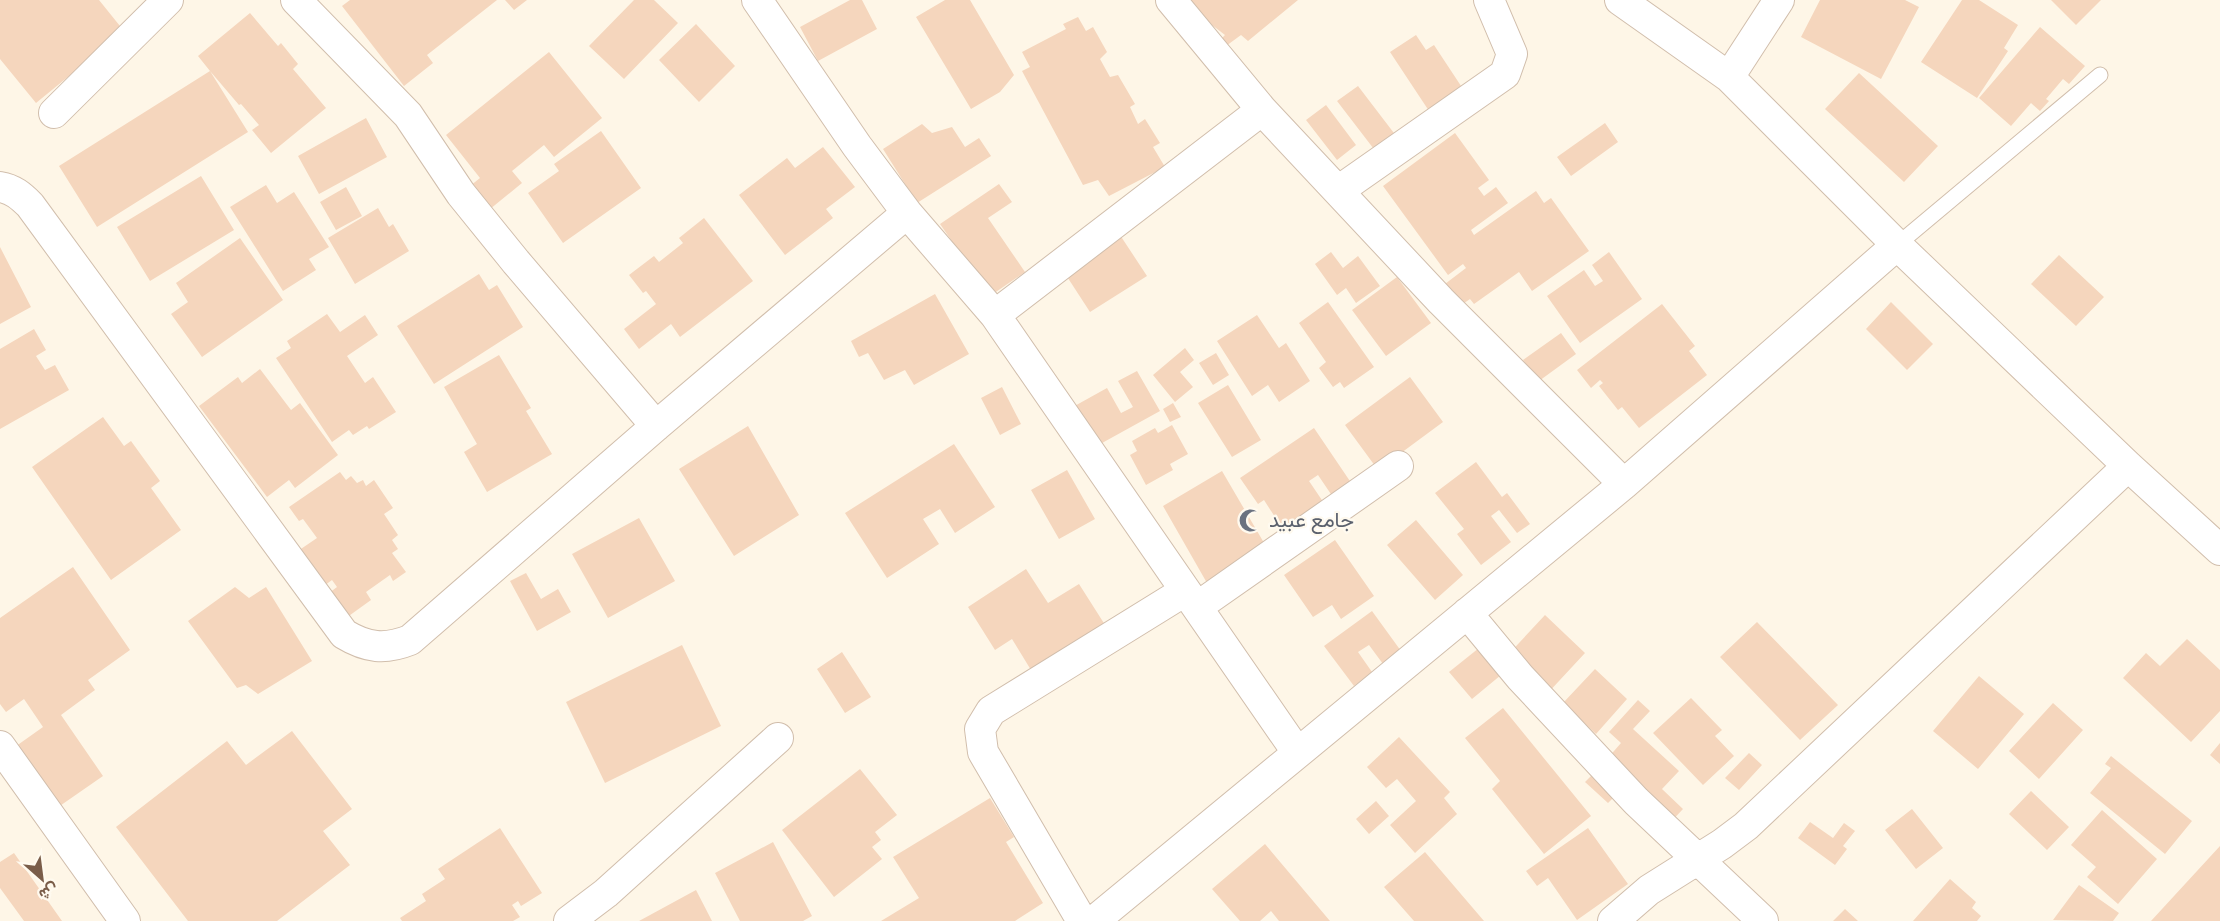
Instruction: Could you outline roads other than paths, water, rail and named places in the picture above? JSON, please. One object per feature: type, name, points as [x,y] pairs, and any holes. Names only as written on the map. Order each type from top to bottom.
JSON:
[{"type":"street","points":[[54,113],[168,0]]},
{"type":"street","points":[[296,0],[408,115],[461,194],[656,426]]},
{"type":"street","points":[[757,0],[906,213],[995,315],[1297,752]]},
{"type":"street","points":[[1171,0],[1262,110],[1441,301],[1624,484]]},
{"type":"street","points":[[1338,191],[1505,74],[1512,54],[1489,0]]},
{"type":"street","points":[[1620,0],[1729,77],[1897,245],[2128,466],[2220,550]]},
{"type":"street","points":[[1729,77],[1779,0]]},
{"type":"street","points":[[995,315],[1262,110]]},
{"type":"street","points":[[0,187],[20,195],[30,205],[344,634],[359,643],[376,647],[393,647],[410,640],[906,213]]},
{"type":"street","points":[[1094,921],[1624,484],[1897,245]]},
{"type":"street","points":[[1082,921],[983,752],[980,729],[991,711],[1191,599],[1398,466]]},
{"type":"street","points":[[1613,921],[1657,885],[1746,826],[2128,466]]},
{"type":"street","points":[[1467,613],[1520,677],[1636,801],[1763,921]]},
{"type":"street","points":[[569,921],[606,893],[777,738]]},
{"type":"street","points":[[0,746],[125,921]]},
{"type":"lane","points":[[1897,245],[2100,75]]},
{"type":"place","name":"جامع عبيد","points":[[1251,520]]}]
